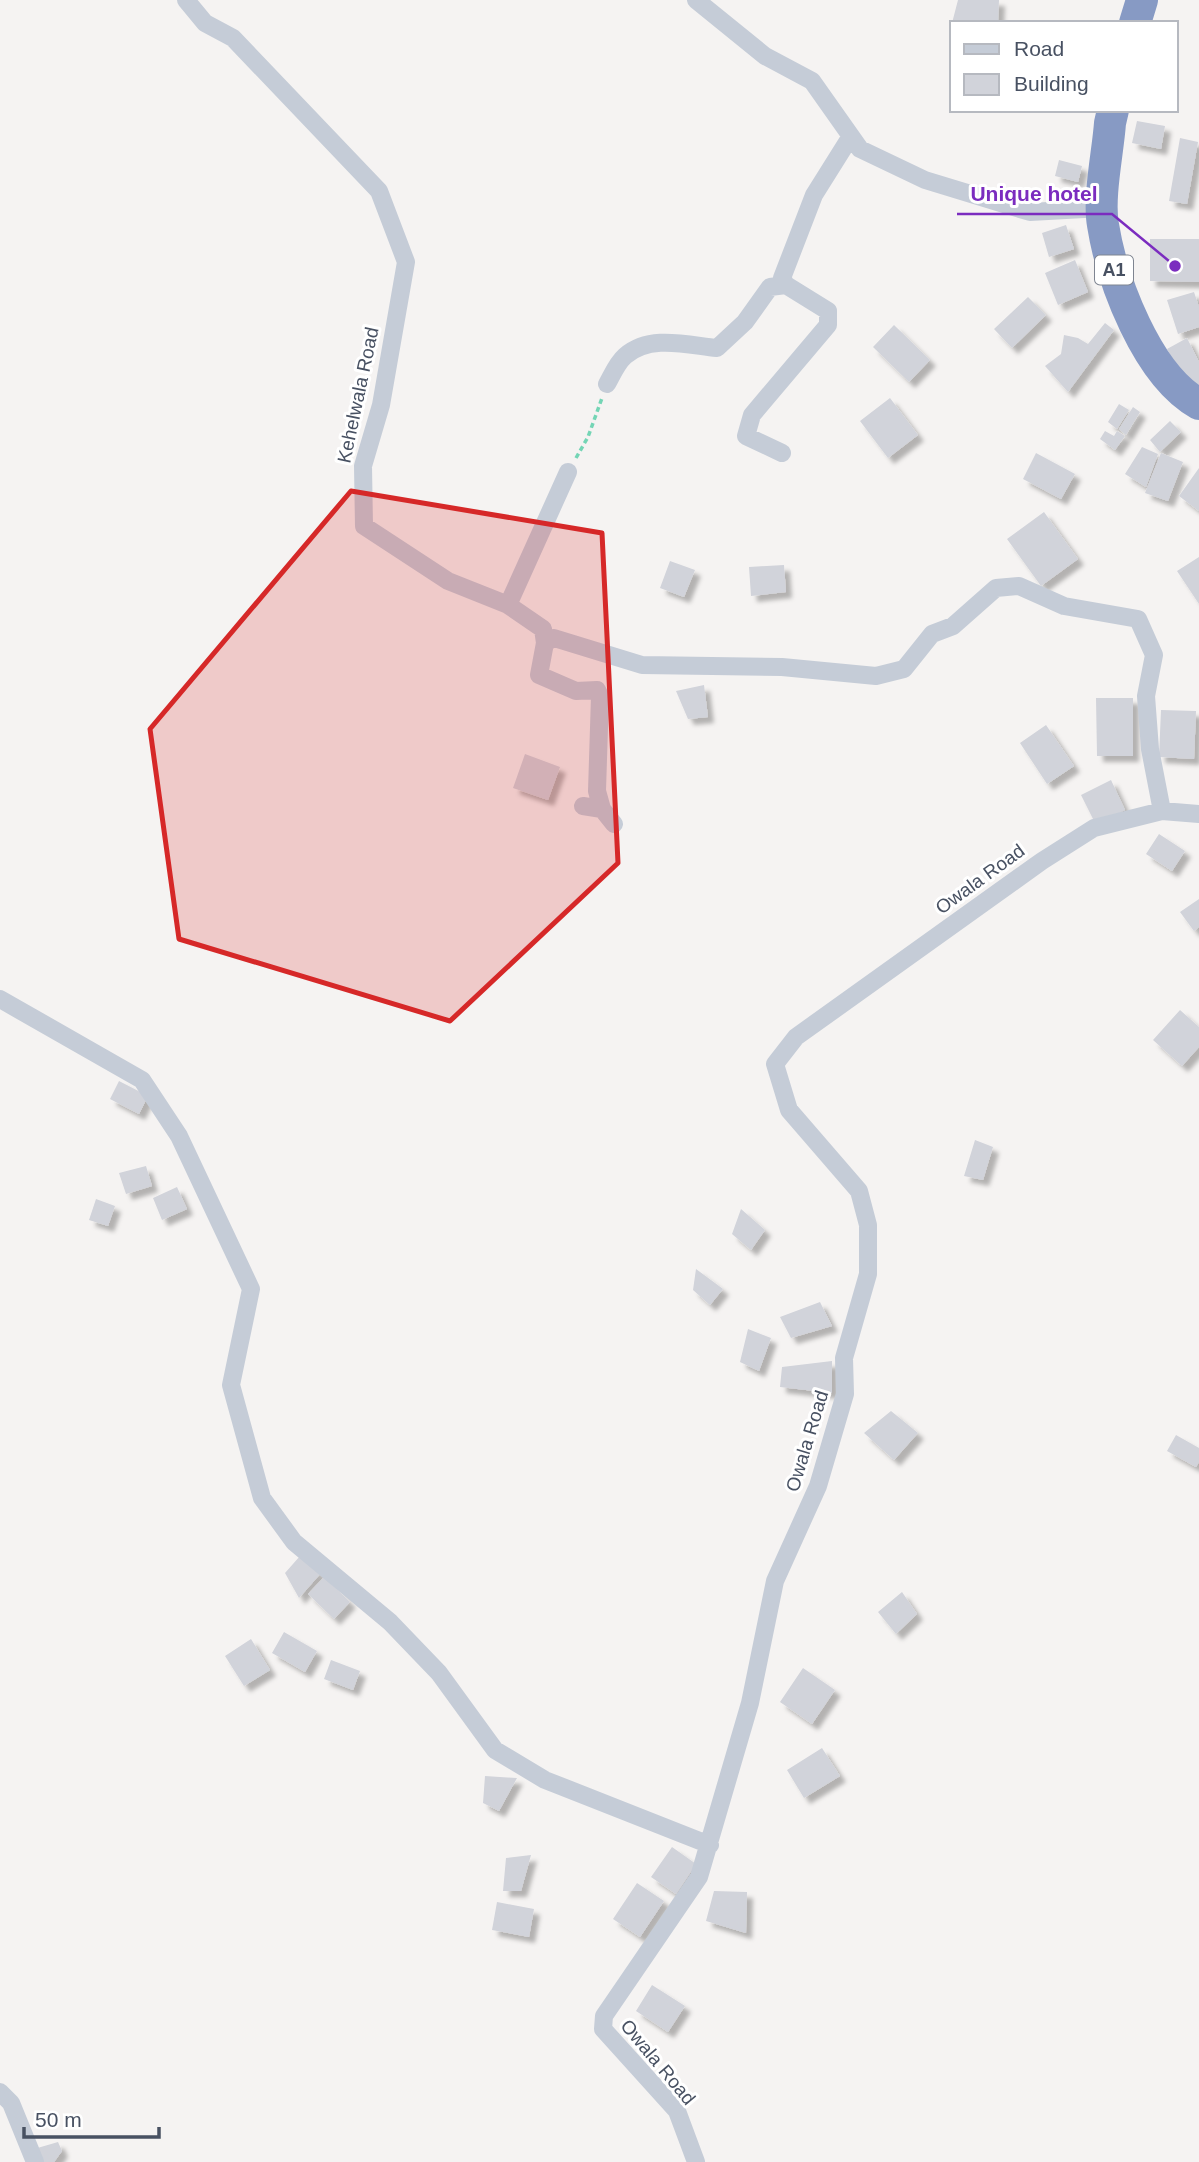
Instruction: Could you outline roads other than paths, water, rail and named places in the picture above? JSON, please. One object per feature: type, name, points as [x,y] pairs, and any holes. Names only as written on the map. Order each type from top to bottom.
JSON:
[{"type":"highway","points":[[1136,21],[1142,0]]},
{"type":"highway","name":"A1","points":[[1114,112],[1102,223],[1121,296],[1151,355],[1185,397],[1199,404]]},
{"type":"street","name":"Kehelwala Road","points":[[186,0],[205,23],[233,38],[379,191],[406,262],[381,405],[363,466],[363,526],[448,582],[508,605],[543,629],[545,643]]},
{"type":"street","points":[[696,0],[765,56],[812,81],[860,149],[925,180],[1030,212],[1102,208]]},
{"type":"street","points":[[782,453],[746,436],[752,415],[828,325],[828,311],[786,285],[782,278],[814,195],[851,135]]},
{"type":"street","points":[[607,384],[623,358],[639,345],[657,342],[717,348],[745,322],[770,287],[786,285]]},
{"type":"street","points":[[508,605],[568,472]]},
{"type":"street","points":[[614,824],[602,809],[597,791],[600,696],[597,690],[576,691],[539,675],[545,643],[554,638],[642,665],[782,667],[876,676],[904,668],[932,634],[953,626],[996,588],[1020,586],[1064,606],[1138,619],[1154,655],[1146,696],[1150,749],[1161,811]]},
{"type":"street","points":[[583,806],[602,809]]},
{"type":"street","name":"Owala Road","points":[[696,2162],[677,2112],[603,2029],[604,2016],[699,1877],[750,1703],[775,1581],[818,1486],[845,1394],[844,1358],[868,1273],[868,1225],[859,1191],[789,1110],[775,1064],[796,1037],[1042,861],[1094,828],[1161,811],[1199,814]]},
{"type":"street","points":[[0,999],[142,1080],[179,1136],[251,1289],[232,1385],[262,1498],[294,1542],[390,1622],[439,1673],[495,1750],[545,1780],[710,1844]]},
{"type":"street","points":[[0,2092],[11,2103],[35,2162]]},
{"type":"place","name":"Unique hotel","points":[[1175,266]]}]
